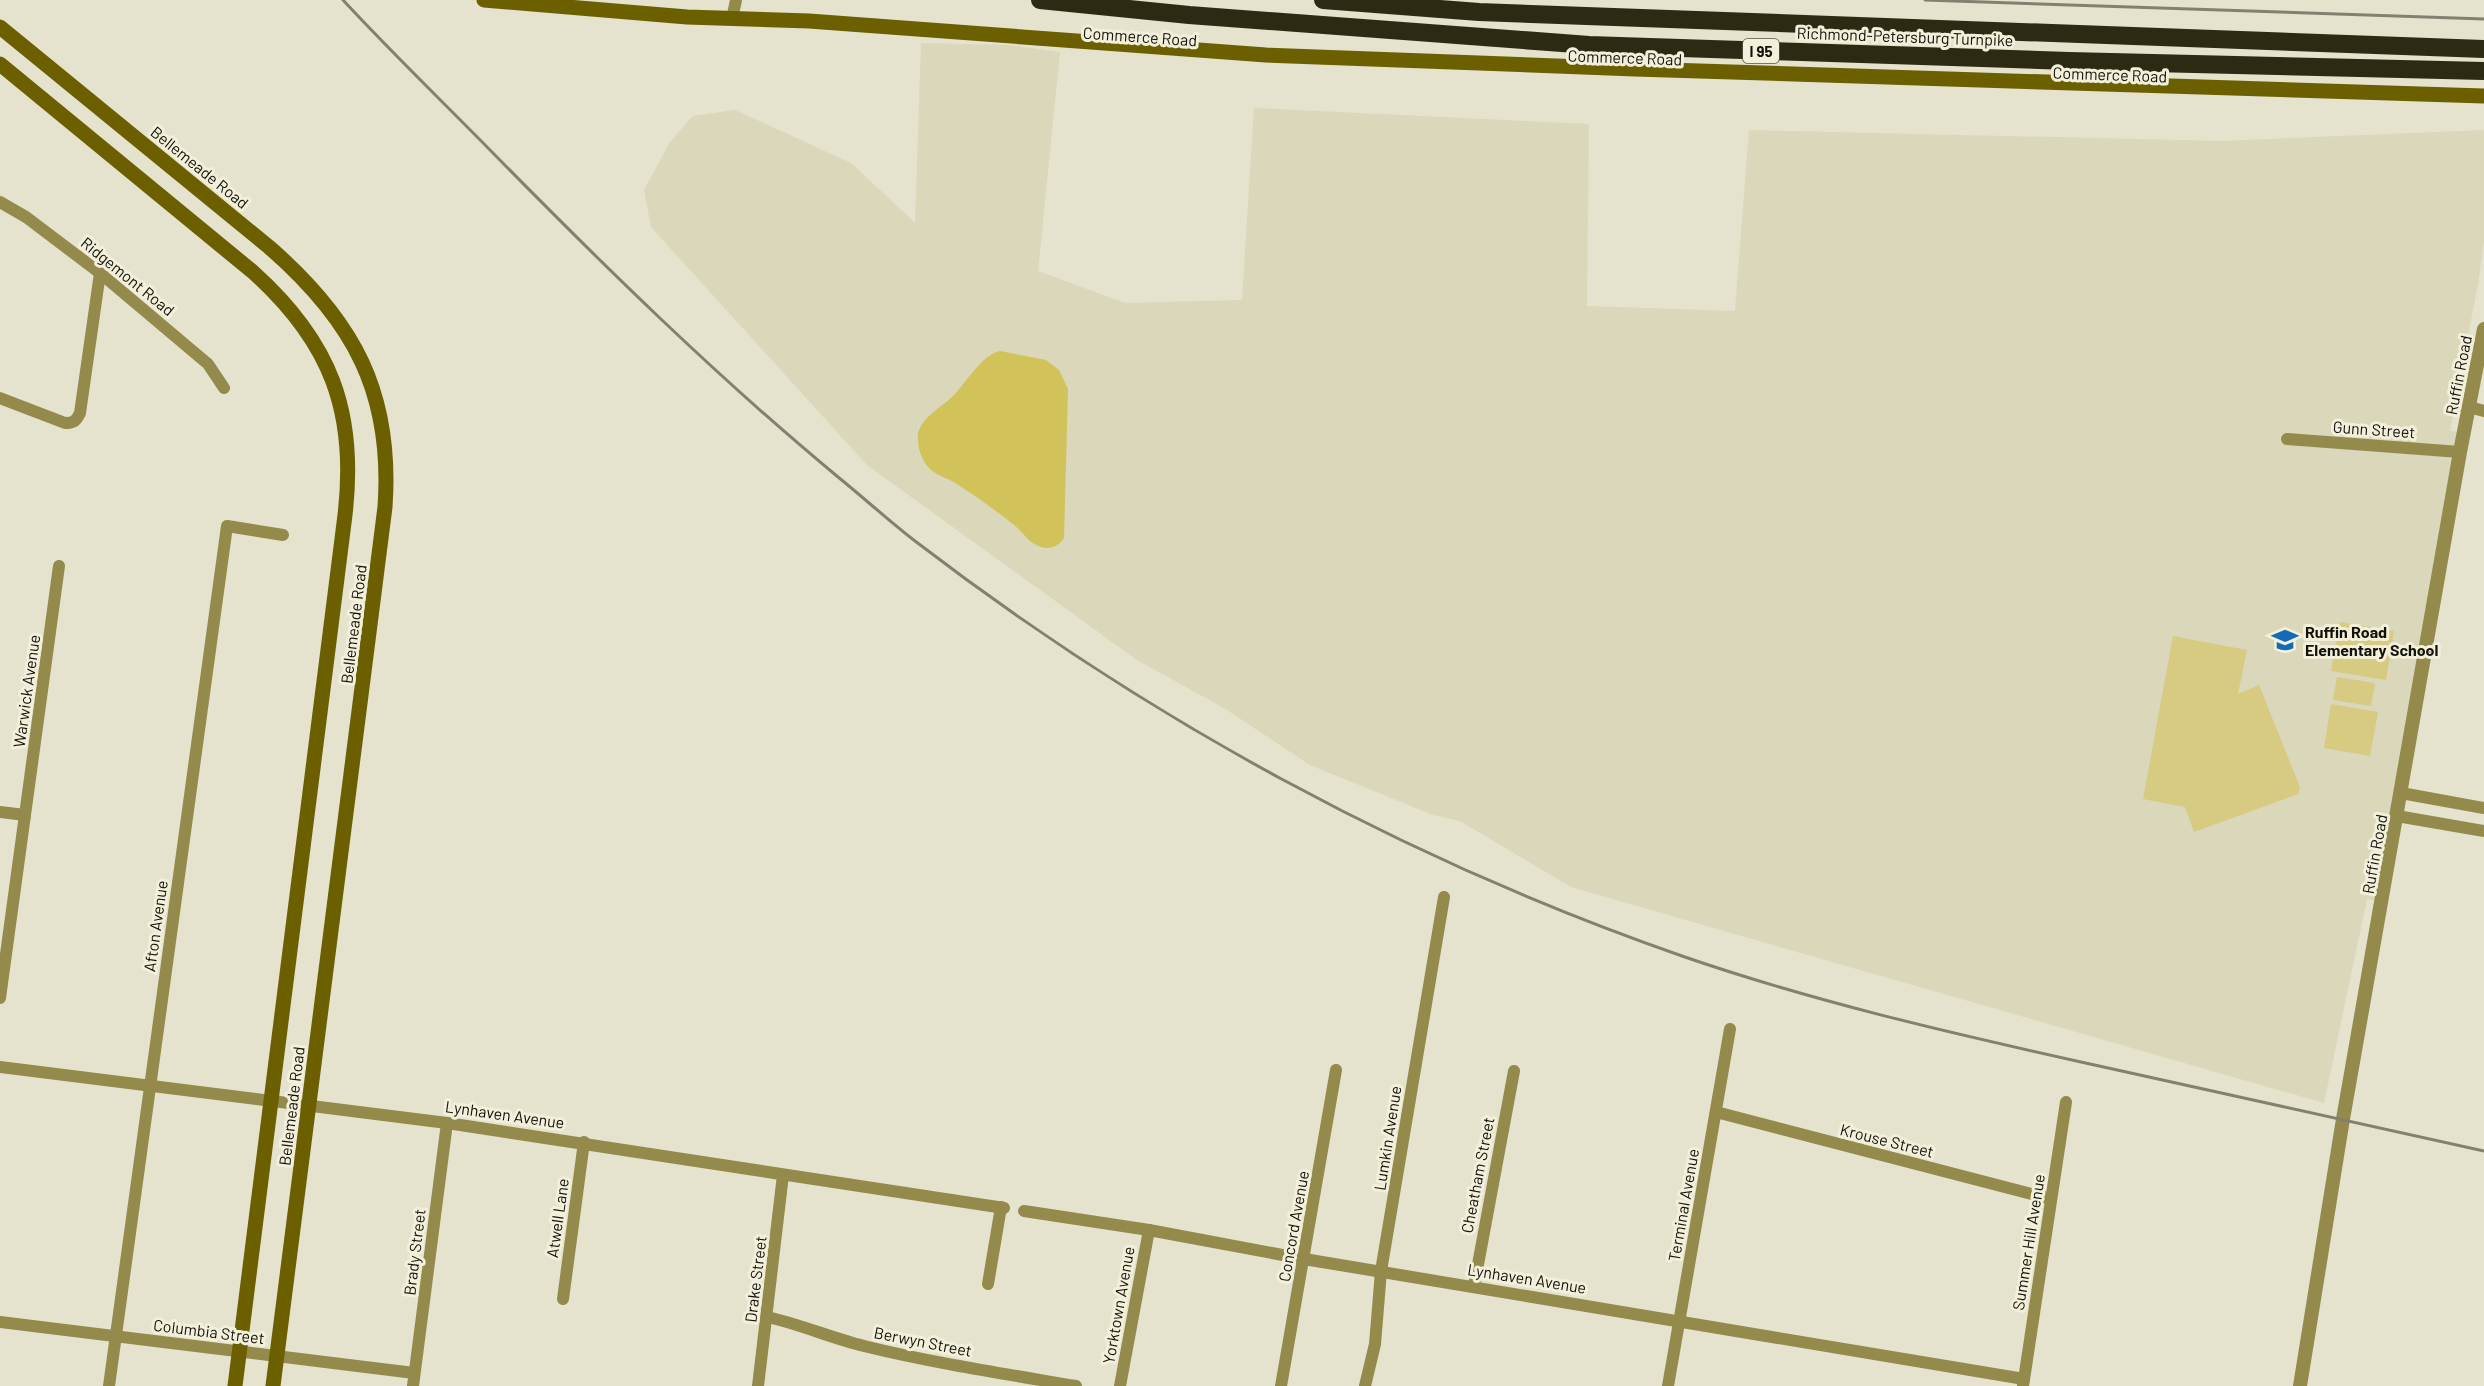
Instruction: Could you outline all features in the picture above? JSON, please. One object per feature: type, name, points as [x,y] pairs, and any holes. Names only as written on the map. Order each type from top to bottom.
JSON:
[{"type":"highway","name":"Richmond-Petersburg Turnpike","points":[[1040,0],[1189,15],[1589,45],[2069,61],[2484,71]]},
{"type":"highway","name":"Richmond-Petersburg Turnpike","points":[[1323,0],[1479,12],[2484,49]]},
{"type":"main road","name":"Commerce Road","points":[[484,0],[732,19],[809,21],[1266,55],[2484,96]]},
{"type":"main road","name":"Commerce Road","points":[[766,21],[798,29],[1201,59],[1423,69],[2484,105]]},
{"type":"main road","name":"Bellemeade Road","points":[[0,27],[269,248],[310,285],[346,332],[362,362],[375,396],[386,451],[385,507],[273,1386]]},
{"type":"main road","name":"Bellemeade Road","points":[[0,64],[254,272],[280,297],[303,325],[322,356],[342,406],[349,461],[346,506],[235,1386]]},
{"type":"street","points":[[732,19],[735,0]]},
{"type":"street","name":"Ridgemont Road","points":[[0,202],[26,217],[100,273],[208,363],[224,388]]},
{"type":"street","points":[[0,398],[56,420],[72,423],[80,413],[100,273]]},
{"type":"street","name":"Ruffin Road","points":[[2300,1386],[2343,1119],[2460,452],[2484,329]]},
{"type":"street","points":[[2469,408],[2484,411]]},
{"type":"street","name":"Gunn Street","points":[[2287,439],[2460,452]]},
{"type":"street","name":"Afton Avenue","points":[[109,1386],[227,526],[283,535]]},
{"type":"street","name":"Warwick Avenue","points":[[0,998],[60,566]]},
{"type":"street","points":[[2401,793],[2484,808]]},
{"type":"street","points":[[0,812],[25,815]]},
{"type":"street","points":[[2397,816],[2484,831]]},
{"type":"street","name":"Lumkin Avenue","points":[[1365,1386],[1375,1344],[1381,1271],[1444,897]]},
{"type":"street","name":"Terminal Avenue","points":[[1668,1386],[1730,1029]]},
{"type":"street","name":"Lynhaven Avenue","points":[[0,1067],[584,1142],[1002,1208],[988,1284]]},
{"type":"street","name":"Concord Avenue","points":[[1281,1386],[1336,1070]]},
{"type":"street","name":"Cheatham Street","points":[[1474,1286],[1514,1071]]},
{"type":"street","name":"Summer Hill Avenue","points":[[2024,1382],[2066,1102]]},
{"type":"street","name":"Krouse Street","points":[[1716,1113],[2051,1199]]},
{"type":"street","name":"Brady Street","points":[[413,1386],[447,1123]]},
{"type":"street","name":"Atwell Lane","points":[[563,1299],[584,1142]]},
{"type":"street","name":"Drake Street","points":[[758,1386],[783,1175]]},
{"type":"street","name":"Lynhaven Avenue","points":[[1024,1211],[1680,1320],[2024,1382]]},
{"type":"street","name":"Yorktown Avenue","points":[[1120,1386],[1149,1230]]},
{"type":"street","name":"Berwyn Street","points":[[767,1317],[795,1323],[861,1345],[894,1353],[1076,1386]]},
{"type":"street","name":"Columbia Street","points":[[0,1322],[414,1373]]},
{"type":"shaded area","points":[[921,43],[1008,45],[1060,52],[1038,271],[1125,303],[1242,300],[1254,108],[1589,124],[1587,306],[1735,311],[1749,130],[2222,141],[2484,130],[2484,241],[2450,431],[2461,432],[2379,901],[2367,899],[2324,1103],[1571,887],[1460,821],[1433,815],[1310,765],[1224,708],[1137,660],[867,465],[651,227],[644,190],[670,142],[693,116],[735,110],[851,163],[915,223]]},
{"type":"shaded area","points":[[1000,351],[1046,360],[1059,370],[1068,389],[1064,538],[1051,548],[1044,548],[1033,543],[985,503],[932,471],[924,461],[919,448],[918,434],[924,422],[955,394],[981,363],[993,353]]},
{"type":"shaded area","points":[[2340,622],[2394,631],[2386,680],[2331,671]]},
{"type":"shaded area","points":[[2173,636],[2247,650],[2238,694],[2259,685],[2300,787],[2298,794],[2194,832],[2185,807],[2143,799]]},
{"type":"shaded area","points":[[2337,677],[2375,683],[2371,706],[2333,700]]},
{"type":"shaded area","points":[[2331,704],[2378,712],[2370,756],[2324,748]]},
{"type":"railway","points":[[343,0],[661,319],[748,400],[896,526],[1003,606],[1094,667],[1187,725],[1282,779],[1478,876],[1579,918],[1731,972],[1880,1015],[1980,1039],[2484,1151]]},
{"type":"railway","points":[[1925,0],[2484,19]]},
{"type":"place","name":"Ruffin Road Elementary School","points":[[2285,640]]}]
